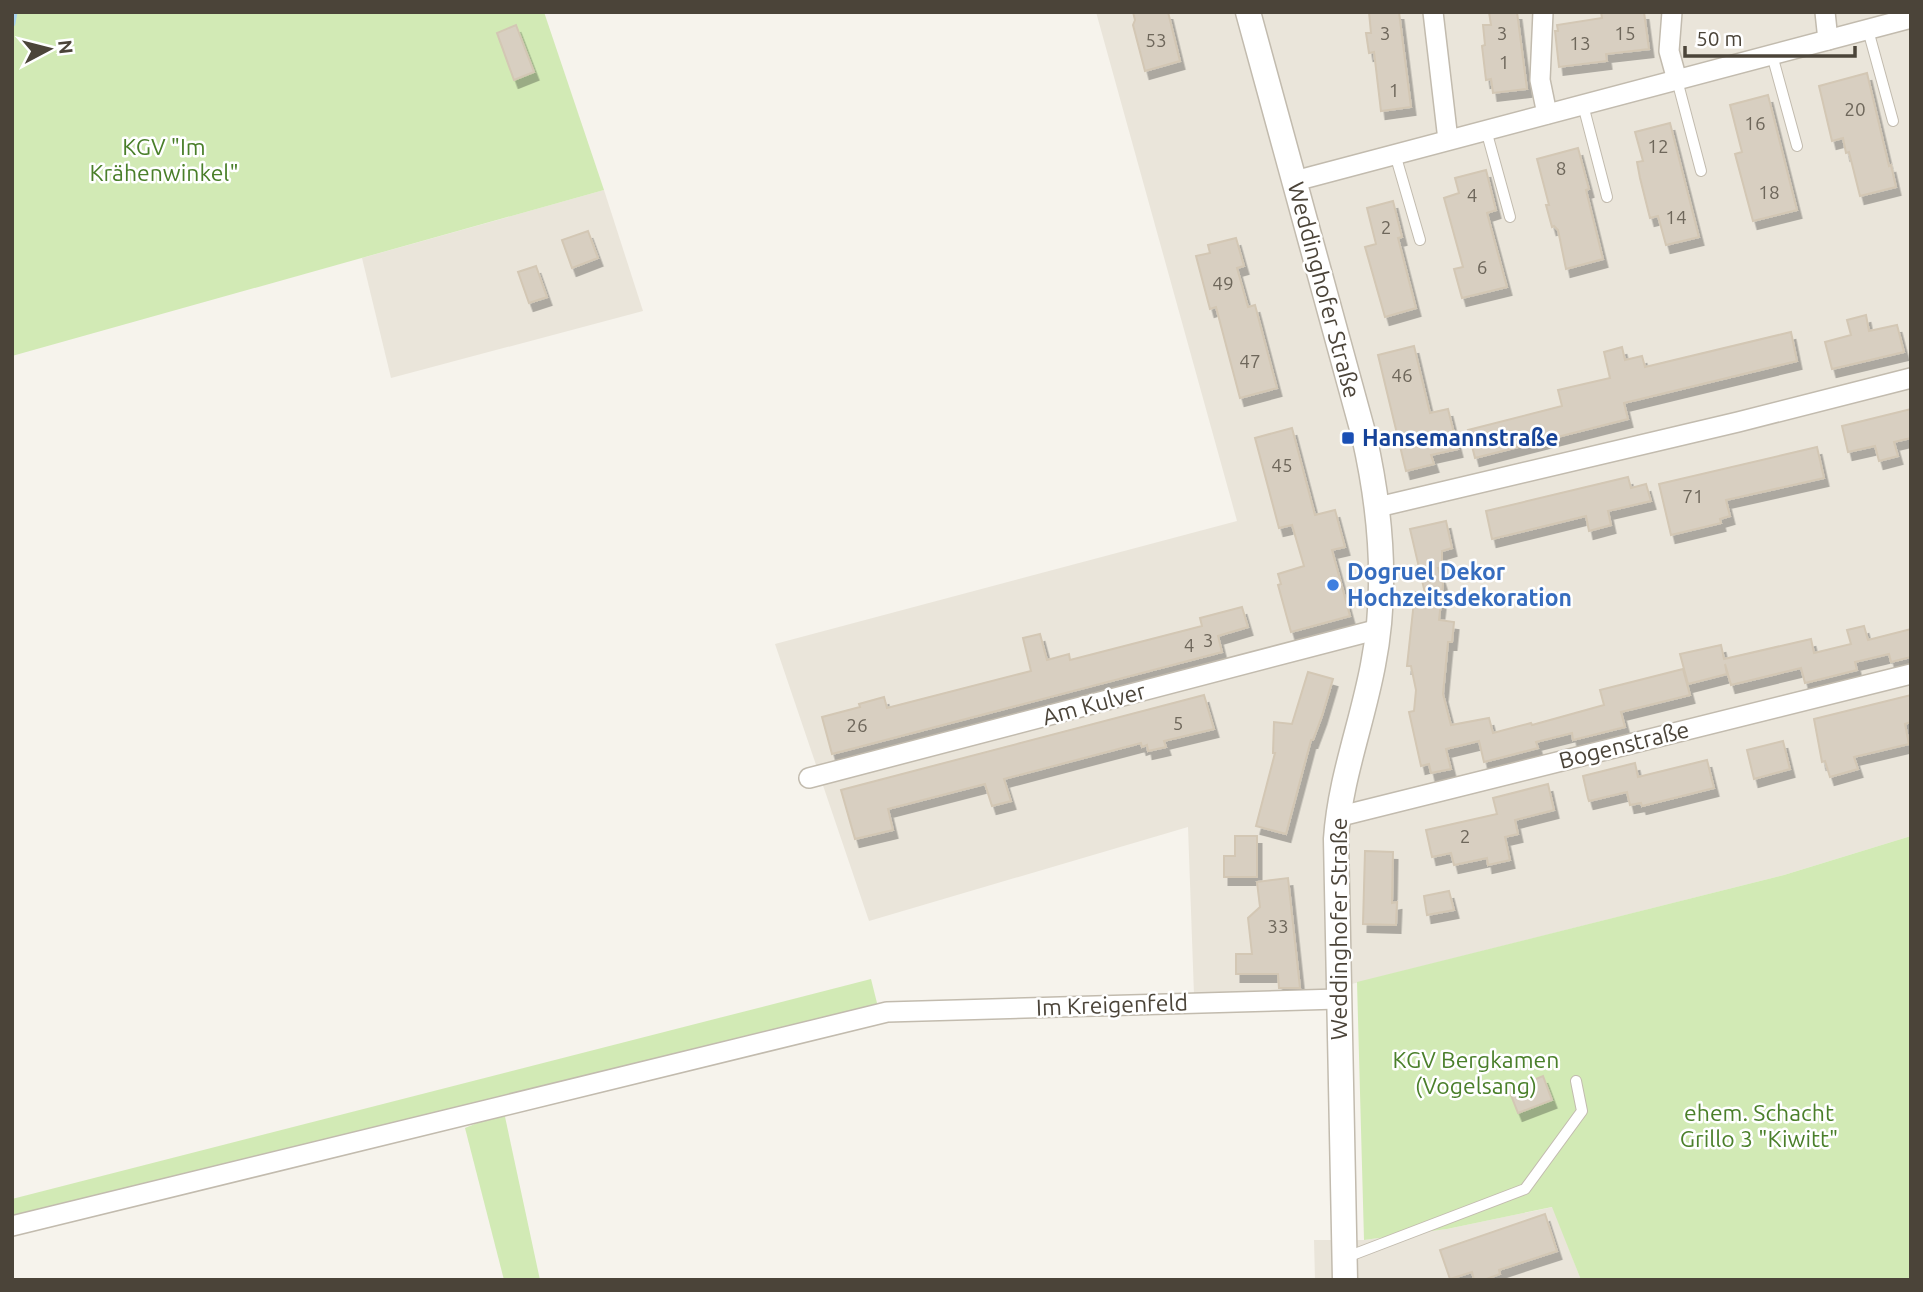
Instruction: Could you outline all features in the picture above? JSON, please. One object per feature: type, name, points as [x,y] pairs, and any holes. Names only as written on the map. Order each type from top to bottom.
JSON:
[{"type":"street","name":"Weddinghofer Straße","points":[[1248,12],[1364,436],[1378,507],[1382,573],[1379,629],[1373,667],[1344,776],[1337,817],[1335,862],[1344,1269]]},
{"type":"street","points":[[1433,12],[1448,140]]},
{"type":"street","points":[[1543,12],[1540,80],[1546,114]]},
{"type":"street","points":[[1672,12],[1669,51],[1677,80]]},
{"type":"street","points":[[1825,12],[1828,40]]},
{"type":"street","points":[[1294,181],[1911,19]]},
{"type":"street","points":[[1378,507],[1911,378]]},
{"type":"street","name":"Am Kulver","points":[[809,778],[1379,629]]},
{"type":"street","name":"Bogenstraße","points":[[1337,817],[1911,674]]},
{"type":"street","name":"Im Kreigenfeld","points":[[12,1226],[887,1012],[1338,999]]},
{"type":"lane","points":[[1868,30],[1893,121]]},
{"type":"lane","points":[[1772,55],[1797,146]]},
{"type":"lane","points":[[1677,80],[1701,171]]},
{"type":"lane","points":[[1583,105],[1607,197]]},
{"type":"lane","points":[[1486,130],[1510,217]]},
{"type":"lane","points":[[1395,155],[1420,240]]},
{"type":"lane","points":[[1344,1269],[1366,1252],[1525,1189],[1582,1111],[1576,1081]]},
{"type":"shaded area","points":[[1096,12],[1911,12],[1911,836],[1784,875],[1316,993],[1194,995],[1188,827],[869,921],[775,644],[1237,521]]},
{"type":"shaded area","points":[[604,190],[643,311],[391,378],[362,258]]},
{"type":"shaded area","points":[[1553,1207],[1581,1280],[1315,1280],[1314,1240],[1364,1240],[1447,1229]]},
{"type":"green space","name":"KGV \"Im Krähenwinkel\"","points":[[12,12],[544,12],[604,190],[12,356]]},
{"type":"green space","points":[[1911,836],[1911,1280],[1581,1280],[1552,1207],[1447,1229],[1364,1240],[1357,982],[1784,875]]},
{"type":"green space","points":[[871,979],[878,1007],[12,1219],[12,1199]]},
{"type":"green space","points":[[504,1112],[540,1280],[504,1280],[465,1128]]},
{"type":"building","points":[[1133,12],[1168,12],[1180,61],[1145,71],[1133,25]]},
{"type":"building","points":[[1369,12],[1399,12],[1411,107],[1381,111],[1374,52],[1369,53],[1366,33],[1371,33]]},
{"type":"building","points":[[1489,12],[1517,12],[1527,89],[1493,93],[1491,79],[1486,80],[1482,46],[1485,45],[1483,25],[1491,25]]},
{"type":"building","points":[[1601,12],[1644,12],[1649,49],[1606,54],[1607,61],[1559,67],[1555,31],[1558,31],[1557,25],[1602,18]]},
{"type":"building","points":[[516,25],[534,72],[514,80],[497,33]]},
{"type":"building","points":[[1867,73],[1896,187],[1860,196],[1843,138],[1832,141],[1819,86]]},
{"type":"building","points":[[1768,95],[1797,210],[1753,221],[1735,154],[1742,152],[1730,105]]},
{"type":"building","points":[[1670,123],[1699,237],[1666,245],[1658,216],[1650,218],[1637,162],[1643,161],[1635,132]]},
{"type":"building","points":[[1578,148],[1603,259],[1566,269],[1558,230],[1552,227],[1546,205],[1549,205],[1537,159]]},
{"type":"building","points":[[1486,170],[1496,210],[1487,213],[1507,287],[1462,298],[1454,269],[1463,267],[1444,198],[1459,193],[1455,178]]},
{"type":"building","points":[[1393,201],[1402,237],[1398,238],[1416,308],[1385,317],[1365,247],[1376,244],[1367,208]]},
{"type":"building","points":[[588,231],[598,258],[572,268],[562,240]]},
{"type":"building","points":[[1236,238],[1244,266],[1237,268],[1248,307],[1255,305],[1277,388],[1240,398],[1216,307],[1210,309],[1196,256],[1210,253],[1208,245]]},
{"type":"building","points":[[536,266],[547,297],[529,303],[518,272]]},
{"type":"building","points":[[1866,315],[1869,331],[1897,325],[1904,352],[1832,369],[1825,342],[1851,335],[1847,320]]},
{"type":"building","points":[[1791,332],[1797,361],[1624,403],[1628,419],[1475,458],[1468,430],[1562,406],[1558,390],[1610,378],[1604,352],[1622,347],[1625,360],[1642,356],[1645,367]]},
{"type":"building","points":[[1414,346],[1430,413],[1448,409],[1458,449],[1431,455],[1434,464],[1406,471],[1378,355]]},
{"type":"building","points":[[1911,409],[1911,438],[1894,442],[1898,456],[1879,461],[1875,446],[1848,452],[1842,426]]},
{"type":"building","points":[[1292,428],[1315,515],[1335,510],[1345,547],[1332,550],[1350,616],[1291,632],[1278,585],[1281,584],[1278,574],[1304,566],[1292,525],[1279,528],[1255,438]]},
{"type":"building","points":[[1817,447],[1824,478],[1726,500],[1730,516],[1720,519],[1721,523],[1671,535],[1659,484]]},
{"type":"building","points":[[1628,477],[1631,488],[1646,484],[1651,501],[1608,511],[1611,525],[1589,531],[1586,516],[1492,539],[1486,511]]},
{"type":"building","points":[[1446,521],[1452,548],[1442,551],[1442,568],[1438,568],[1443,584],[1439,620],[1454,622],[1452,642],[1448,642],[1443,694],[1451,725],[1489,718],[1493,733],[1531,723],[1532,725],[1604,705],[1600,690],[1683,669],[1690,695],[1621,712],[1625,727],[1573,740],[1572,733],[1536,742],[1538,748],[1484,762],[1479,741],[1446,749],[1451,769],[1431,773],[1429,764],[1421,766],[1409,712],[1414,711],[1416,690],[1411,666],[1407,666],[1415,592],[1425,593],[1410,529]]},
{"type":"building","points":[[1242,607],[1248,627],[1218,636],[1222,652],[832,754],[822,717],[860,707],[859,704],[884,697],[887,708],[1031,671],[1023,638],[1040,634],[1047,660],[1069,654],[1070,660],[1202,626],[1200,618]]},
{"type":"building","points":[[1864,626],[1868,640],[1911,629],[1911,657],[1891,662],[1889,654],[1855,662],[1857,670],[1805,683],[1801,668],[1731,685],[1725,664],[1727,674],[1688,684],[1680,654],[1721,645],[1724,659],[1811,639],[1814,653],[1851,644],[1847,630]]},
{"type":"building","points":[[1308,672],[1333,679],[1322,716],[1311,740],[1286,834],[1256,826],[1275,753],[1274,722],[1292,724]]},
{"type":"building","points":[[1204,695],[1214,729],[1164,741],[1166,747],[1148,751],[1147,745],[1142,747],[1141,743],[1004,779],[1011,801],[992,806],[985,784],[888,809],[893,830],[855,839],[841,790]]},
{"type":"building","points":[[1911,695],[1911,722],[1905,724],[1909,744],[1854,757],[1858,769],[1830,777],[1825,761],[1822,762],[1814,719]]},
{"type":"building","points":[[1783,741],[1790,769],[1754,779],[1747,750]]},
{"type":"building","points":[[1707,760],[1714,788],[1642,806],[1641,803],[1630,805],[1627,792],[1589,801],[1583,776],[1635,763],[1638,777]]},
{"type":"building","points":[[1548,784],[1554,810],[1515,820],[1518,834],[1505,837],[1510,860],[1488,865],[1487,858],[1454,865],[1451,853],[1432,857],[1426,830],[1497,814],[1493,798]]},
{"type":"building","points":[[1235,836],[1257,836],[1257,877],[1224,877],[1224,856],[1235,856]]},
{"type":"building","points":[[1365,851],[1393,852],[1392,903],[1397,902],[1396,925],[1363,924]]},
{"type":"building","points":[[1288,878],[1300,988],[1279,988],[1278,974],[1236,974],[1236,954],[1252,954],[1248,918],[1260,907],[1257,882]]},
{"type":"building","points":[[1449,891],[1454,910],[1427,915],[1424,896]]},
{"type":"building","points":[[1543,1076],[1552,1100],[1518,1113],[1509,1090]]},
{"type":"building","points":[[1545,1214],[1557,1251],[1499,1270],[1500,1274],[1484,1280],[1474,1280],[1472,1272],[1450,1279],[1440,1250]]},
{"type":"waterway","points":[[12,23],[14,12]]},
{"type":"place","name":"Hansemannstraße","points":[[1348,438]]},
{"type":"place","name":"Dogruel Dekor Hochzeitsdekoration","points":[[1333,585]]},
{"type":"park label","name":"KGV Bergkamen (Vogelsang)","points":[[1476,1073]]},
{"type":"park label","name":"ehem. Schacht Grillo 3 \"Kiwitt\"","points":[[1759,1126]]}]
